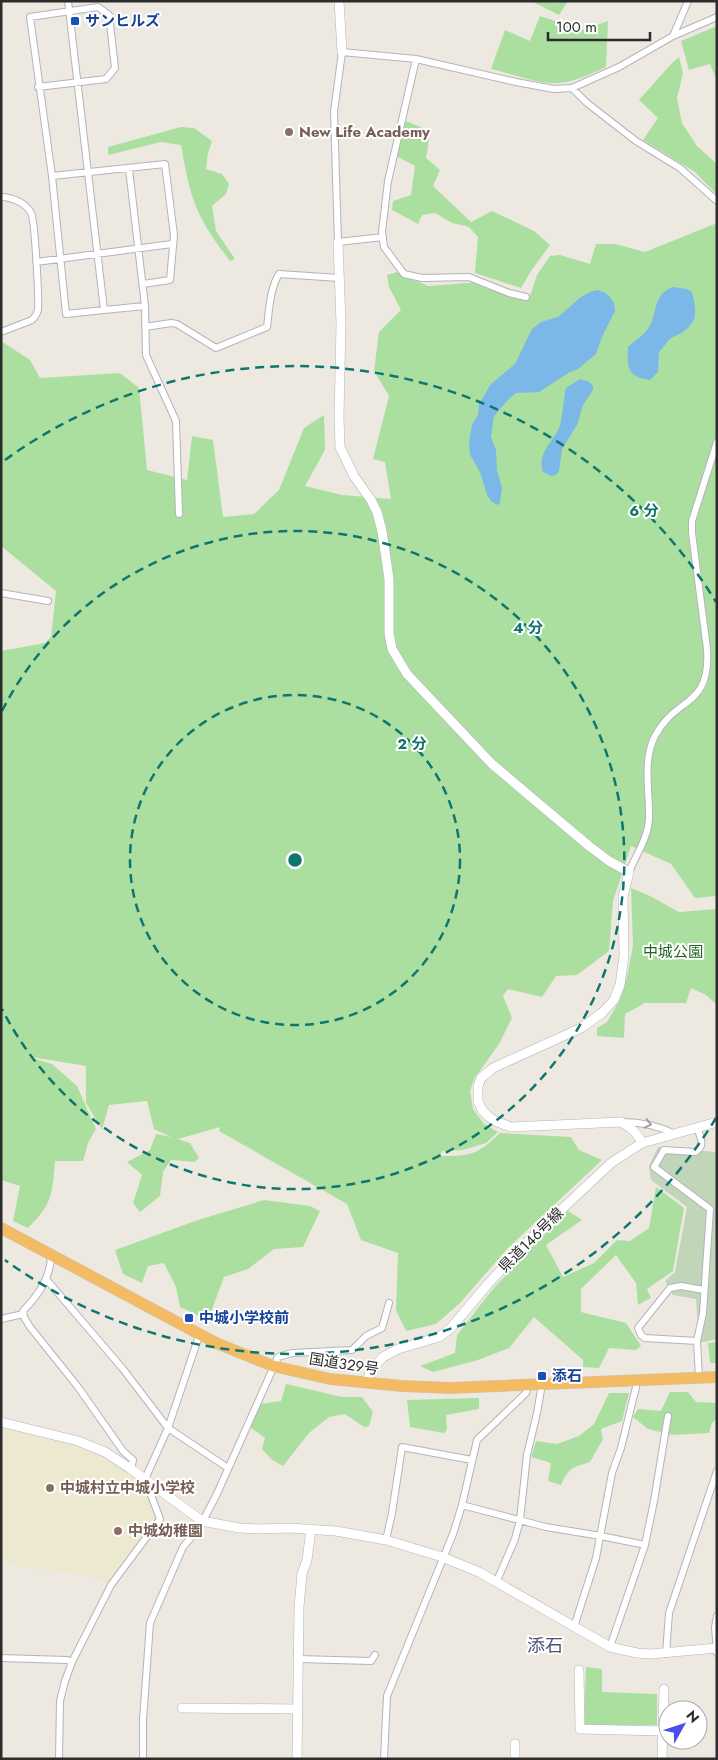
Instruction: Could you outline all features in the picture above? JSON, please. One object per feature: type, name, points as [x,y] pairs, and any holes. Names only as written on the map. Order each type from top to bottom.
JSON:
[{"type":"highway","name":"国道329号","points":[[1,1228],[199,1336],[273,1366],[330,1379],[450,1388],[717,1377]]},
{"type":"street","points":[[68,1],[104,310]]},
{"type":"street","points":[[340,1],[342,52],[334,112],[341,324],[340,446],[354,476],[371,500],[377,512],[382,530],[389,579],[389,633],[392,649],[407,674],[433,704],[492,764],[609,862],[629,872]]},
{"type":"street","points":[[673,36],[688,1]]},
{"type":"street","points":[[38,87],[106,79],[115,68],[109,15],[98,8],[30,17],[38,87],[52,176],[59,258],[66,314],[145,306]]},
{"type":"street","points":[[342,52],[416,59],[516,82],[554,89],[572,88],[620,67],[673,36],[717,17]]},
{"type":"street","points":[[416,59],[388,181],[383,237],[384,247],[404,274],[422,278],[469,277],[509,293],[526,297]]},
{"type":"street","points":[[572,88],[587,103],[636,141],[680,168],[717,201]]},
{"type":"street","points":[[52,176],[88,174],[165,164],[174,235],[170,280],[143,284]]},
{"type":"street","points":[[129,169],[143,284],[146,356],[176,421],[179,514]]},
{"type":"street","points":[[1,198],[9,197],[22,204],[32,214],[38,310],[32,320],[1,332]]},
{"type":"street","points":[[338,242],[383,237]]},
{"type":"street","points":[[36,262],[172,244]]},
{"type":"street","points":[[145,327],[171,323],[177,324],[216,348],[267,327],[269,308],[276,279],[280,274],[339,278]]},
{"type":"street","points":[[675,1134],[664,1128],[643,1122],[511,1127],[489,1117],[482,1110],[478,1101],[478,1086],[481,1078],[492,1068],[581,1028],[602,1013],[614,1000],[620,985],[623,966],[623,897],[629,872],[647,833],[649,819],[648,765],[654,737],[664,722],[697,694],[705,678],[708,665],[692,521],[717,442]]},
{"type":"street","points":[[1,593],[48,601]]},
{"type":"street","points":[[620,1122],[633,1129],[642,1144]]},
{"type":"street","name":"県道146号線","points":[[367,1383],[370,1372],[383,1357],[439,1336],[450,1329],[488,1284],[532,1237],[611,1163],[642,1144],[717,1122]]},
{"type":"street","points":[[697,1128],[702,1141],[702,1147],[699,1150],[695,1152],[664,1150],[654,1167],[710,1209],[702,1313],[697,1341],[699,1378]]},
{"type":"street","points":[[23,1314],[23,1311],[37,1297],[51,1264],[51,1255]]},
{"type":"street","points":[[46,1278],[168,1428],[228,1468]]},
{"type":"street","points":[[697,1341],[645,1338],[641,1335],[638,1328],[670,1288],[681,1286],[704,1290]]},
{"type":"street","points":[[143,1759],[144,1701],[150,1623],[183,1547],[200,1528],[216,1496],[273,1366],[278,1357],[292,1353],[352,1350],[366,1336],[382,1328],[389,1303]]},
{"type":"street","points":[[1,1319],[23,1314]]},
{"type":"street","points":[[23,1314],[30,1327],[78,1387],[123,1451],[133,1460],[131,1469]]},
{"type":"street","points":[[59,1759],[60,1701],[72,1662],[111,1585],[160,1519],[145,1479],[168,1428],[199,1336]]},
{"type":"street","points":[[574,1627],[596,1558],[612,1474],[637,1380]]},
{"type":"street","points":[[384,1759],[387,1696],[442,1557],[453,1534],[462,1505],[477,1440],[526,1393],[528,1384]]},
{"type":"street","points":[[496,1583],[520,1520],[527,1455],[542,1384]]},
{"type":"street","points":[[610,1647],[644,1545],[654,1500],[668,1416]]},
{"type":"street","points":[[1,1422],[78,1440],[105,1452],[202,1521],[239,1528],[311,1529],[356,1534],[386,1540],[442,1557],[479,1572],[610,1647],[637,1653],[666,1654],[716,1648]]},
{"type":"street","points":[[386,1540],[402,1447],[472,1460]]},
{"type":"street","points":[[666,1654],[669,1613],[717,1471]]},
{"type":"street","points":[[462,1505],[546,1527],[644,1545]]},
{"type":"street","points":[[297,1759],[299,1607],[302,1574],[307,1560],[311,1529]]},
{"type":"street","points":[[717,1616],[715,1627],[717,1653]]},
{"type":"street","points":[[298,1660],[371,1661],[375,1655]]},
{"type":"street","points":[[1,1658],[66,1660],[72,1662]]},
{"type":"street","points":[[579,1670],[580,1729],[658,1731]]},
{"type":"street","points":[[663,1700],[664,1689]]},
{"type":"street","points":[[182,1708],[298,1709]]},
{"type":"street","points":[[515,1744],[515,1759]]},
{"type":"shaded area","points":[[1,1426],[45,1435],[79,1446],[126,1469],[142,1481],[155,1519],[108,1585],[92,1576],[1,1565]]},
{"type":"green space","points":[[531,1],[568,1],[559,15]]},
{"type":"green space","points":[[540,16],[583,30],[608,21],[606,67],[579,79],[556,83],[536,81],[491,69],[505,30],[530,41]]},
{"type":"green space","points":[[717,26],[717,81],[710,64],[689,70],[681,41]]},
{"type":"green space","points":[[679,57],[683,73],[677,98],[682,123],[697,146],[717,164],[717,195],[695,172],[643,140],[658,118],[639,100]]},
{"type":"green space","points":[[406,121],[421,127],[428,133],[429,142],[426,158],[440,170],[433,186],[471,222],[492,211],[534,231],[550,245],[521,288],[475,273],[478,237],[469,227],[452,223],[435,213],[422,215],[418,224],[392,210],[393,201],[411,195],[415,166],[396,156]]},
{"type":"green space","points":[[181,127],[194,128],[212,141],[206,169],[222,174],[229,184],[226,194],[212,206],[216,231],[235,259],[230,261],[216,243],[197,209],[189,185],[181,145],[161,142],[108,155],[108,147]]},
{"type":"green space","points":[[717,223],[717,896],[695,898],[671,864],[631,846],[613,901],[609,951],[577,975],[556,976],[542,997],[508,989],[503,996],[512,1018],[499,1044],[474,1079],[470,1091],[473,1109],[484,1124],[498,1132],[486,1143],[463,1150],[442,1151],[440,1156],[459,1156],[473,1153],[485,1146],[500,1133],[571,1137],[579,1150],[602,1160],[507,1249],[460,1303],[436,1324],[406,1331],[396,1310],[398,1253],[361,1240],[347,1204],[219,1131],[220,1127],[178,1139],[190,1143],[199,1158],[195,1162],[171,1160],[163,1172],[160,1196],[140,1212],[133,1203],[142,1175],[127,1162],[150,1150],[156,1134],[171,1137],[154,1129],[147,1101],[109,1105],[102,1129],[86,1103],[86,1066],[25,1056],[52,1064],[77,1086],[96,1129],[88,1143],[83,1161],[55,1161],[50,1198],[42,1212],[28,1228],[13,1221],[20,1186],[1,1180],[1,651],[45,643],[51,637],[56,591],[1,546],[1,341],[30,360],[40,378],[120,373],[139,388],[147,470],[187,480],[192,436],[213,440],[223,517],[254,514],[279,490],[304,428],[324,415],[325,450],[305,486],[342,495],[391,499],[385,462],[373,459],[389,396],[374,371],[379,332],[401,310],[389,287],[387,275],[397,272],[428,286],[481,282],[530,296],[537,275],[550,256],[560,255],[590,264],[596,244],[615,244],[645,252]]},
{"type":"green space","name":"中城公園","points":[[631,888],[679,912],[717,909],[717,1005],[706,995],[691,988],[686,1003],[645,1003],[625,1014],[624,1038],[597,1036],[597,1028],[607,1022],[616,1007],[627,977],[633,945]]},
{"type":"green space","points":[[658,1147],[717,1152],[717,1339],[699,1343],[696,1299],[673,1295],[665,1281],[675,1272],[687,1207],[651,1180],[649,1166]]},
{"type":"green space","points":[[656,1187],[684,1208],[673,1271],[647,1289],[651,1298],[638,1305],[636,1283],[616,1255],[581,1289],[581,1312],[626,1323],[641,1346],[636,1350],[609,1348],[599,1368],[583,1367],[583,1360],[534,1317],[509,1348],[478,1360],[433,1372],[420,1366],[455,1353],[457,1335],[492,1290],[568,1211],[582,1220],[546,1245],[563,1277],[594,1263],[617,1240],[630,1241],[649,1228]]},
{"type":"green space","points":[[264,1200],[310,1206],[320,1211],[303,1247],[274,1249],[248,1269],[224,1277],[208,1320],[180,1307],[176,1287],[164,1263],[148,1266],[142,1283],[123,1274],[115,1250],[198,1220]]},
{"type":"green space","points":[[717,1342],[717,1363],[710,1363],[708,1343]]},
{"type":"green space","points":[[286,1384],[342,1397],[362,1397],[373,1412],[369,1426],[364,1427],[345,1414],[329,1417],[309,1433],[283,1466],[271,1459],[262,1449],[265,1438],[250,1427],[260,1404],[281,1401]]},
{"type":"green space","points":[[670,1392],[688,1392],[696,1402],[717,1403],[717,1419],[712,1423],[709,1433],[672,1435],[648,1429],[633,1417],[638,1409],[661,1411]]},
{"type":"green space","points":[[609,1393],[629,1393],[622,1421],[601,1429],[603,1439],[590,1462],[569,1471],[561,1485],[548,1481],[551,1463],[531,1457],[536,1441],[557,1444],[579,1436],[594,1424]]},
{"type":"green space","points":[[479,1398],[479,1409],[446,1415],[447,1430],[444,1433],[410,1427],[407,1400]]},
{"type":"green space","points":[[586,1667],[602,1669],[602,1692],[657,1694],[657,1725],[584,1725]]},
{"type":"water","points":[[673,287],[687,289],[692,292],[695,309],[694,319],[688,328],[670,339],[659,352],[658,372],[650,380],[642,379],[630,370],[628,365],[628,347],[648,329],[658,300],[661,295]]},
{"type":"water","points":[[597,290],[609,296],[614,303],[615,311],[596,354],[578,369],[539,392],[516,393],[494,416],[491,437],[496,450],[497,471],[502,488],[500,503],[497,505],[487,495],[480,472],[470,455],[470,436],[472,425],[478,415],[479,404],[491,384],[515,364],[532,329],[541,322],[558,317],[581,297]]},
{"type":"water","points":[[580,379],[589,382],[593,386],[593,390],[583,405],[577,425],[562,449],[559,471],[556,475],[551,476],[543,472],[543,455],[560,426],[566,388]]},
{"type":"place","name":"サンヒルズ","points":[[75,21]]},
{"type":"place","name":"New Life Academy","points":[[289,132]]},
{"type":"place","name":"中城小学校前","points":[[189,1318]]},
{"type":"place","name":"添石","points":[[542,1376]]},
{"type":"place","name":"中城村立中城小学校","points":[[50,1488]]},
{"type":"place","name":"中城幼稚園","points":[[118,1531]]},
{"type":"district","name":"添石","points":[[545,1646]]}]
